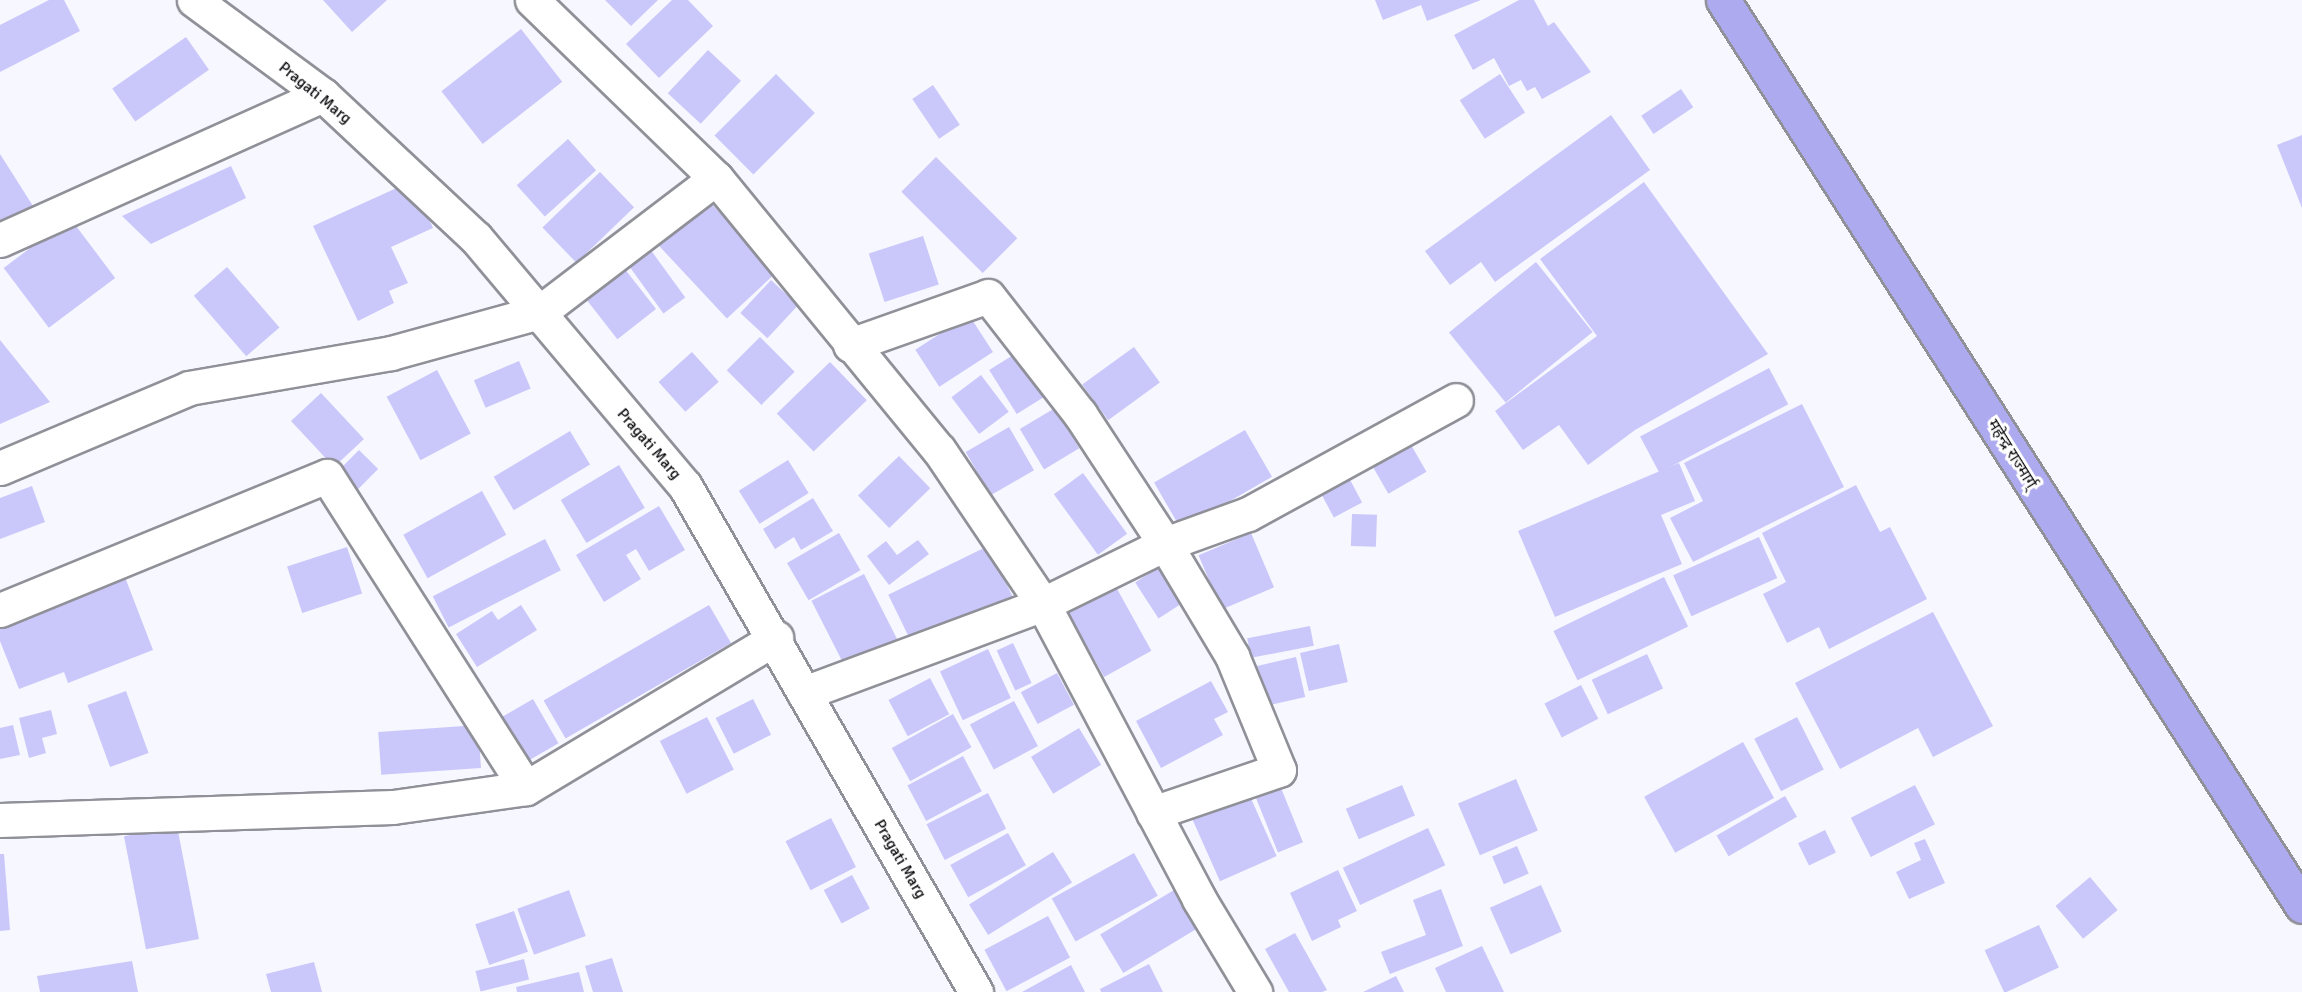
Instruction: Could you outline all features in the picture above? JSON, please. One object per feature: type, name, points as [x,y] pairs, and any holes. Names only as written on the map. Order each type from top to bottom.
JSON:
[{"type":"highway","name":"महेन्द्र राज्मार्ग्","points":[[1723,0],[2302,906]]},
{"type":"street","name":"Pragati Marg","points":[[194,0],[323,95],[476,238],[685,486],[776,638],[804,693],[976,992]]},
{"type":"street","points":[[532,0],[716,178],[850,345],[939,450],[1043,604],[1153,813],[1255,992]]},
{"type":"street","points":[[0,240],[323,95]]},
{"type":"street","points":[[0,468],[189,388],[391,353],[540,312],[716,178]]},
{"type":"street","points":[[850,345],[988,296],[1080,414],[1165,543],[1232,656],[1279,770],[1153,813]]},
{"type":"street","points":[[804,693],[1043,604],[1165,543],[1248,514],[1456,400]]},
{"type":"street","points":[[0,610],[327,477],[526,788]]},
{"type":"street","points":[[0,820],[393,807],[526,788],[776,638]]},
{"type":"building","points":[[49,0],[64,0],[80,31],[0,72],[0,25]]},
{"type":"building","points":[[323,0],[387,0],[352,32]]},
{"type":"building","points":[[605,0],[658,0],[631,26]]},
{"type":"building","points":[[672,0],[688,0],[713,26],[659,78],[626,44]]},
{"type":"building","points":[[1375,0],[1481,0],[1427,21],[1421,5],[1383,20]]},
{"type":"building","points":[[1519,0],[1534,0],[1548,26],[1554,22],[1591,72],[1542,99],[1535,87],[1527,91],[1521,80],[1509,86],[1494,58],[1473,70],[1454,35]]},
{"type":"building","points":[[521,29],[562,82],[483,144],[441,91]]},
{"type":"building","points":[[186,37],[209,70],[135,121],[112,89]]},
{"type":"building","points":[[708,50],[741,81],[701,124],[668,93]]},
{"type":"building","points":[[776,74],[815,113],[753,174],[714,136]]},
{"type":"building","points":[[1500,74],[1525,113],[1485,139],[1460,100]]},
{"type":"building","points":[[933,85],[960,125],[939,139],[912,99]]},
{"type":"building","points":[[1681,89],[1693,107],[1654,134],[1641,116]]},
{"type":"building","points":[[1611,115],[1650,170],[1495,282],[1481,262],[1450,285],[1425,251]]},
{"type":"building","points":[[2302,135],[2302,208],[2277,145]]},
{"type":"building","points":[[568,139],[596,170],[545,216],[517,185]]},
{"type":"building","points":[[0,154],[33,206],[0,226]]},
{"type":"building","points":[[936,157],[1017,238],[983,273],[901,192]]},
{"type":"building","points":[[231,166],[246,198],[151,244],[122,216]]},
{"type":"building","points":[[600,172],[634,207],[576,263],[542,228]]},
{"type":"building","points":[[412,181],[433,228],[391,247],[408,283],[389,291],[394,303],[358,321],[313,226]]},
{"type":"building","points":[[1644,182],[1768,354],[1635,430],[1588,465],[1559,425],[1523,450],[1495,411],[1597,336],[1540,259]]},
{"type":"building","points":[[707,199],[776,273],[727,319],[658,245]]},
{"type":"building","points":[[70,218],[115,278],[49,328],[4,268]]},
{"type":"building","points":[[923,236],[939,285],[885,302],[869,254]]},
{"type":"building","points":[[650,249],[685,298],[663,313],[628,265]]},
{"type":"building","points":[[1536,262],[1593,332],[1506,402],[1449,332]]},
{"type":"building","points":[[227,267],[279,327],[246,356],[194,296]]},
{"type":"building","points":[[624,268],[656,309],[617,339],[585,298]]},
{"type":"building","points":[[771,280],[798,305],[767,338],[740,313]]},
{"type":"building","points":[[969,315],[993,352],[939,387],[915,350]]},
{"type":"building","points":[[760,337],[795,372],[761,405],[727,370]]},
{"type":"building","points":[[0,340],[50,402],[0,424]]},
{"type":"building","points":[[1134,347],[1160,383],[1108,420],[1082,385]]},
{"type":"building","points":[[692,352],[719,382],[685,412],[659,382]]},
{"type":"building","points":[[1018,352],[1046,396],[1017,414],[989,370]]},
{"type":"building","points":[[519,361],[531,389],[486,408],[474,380]]},
{"type":"building","points":[[830,362],[867,400],[814,452],[777,413]]},
{"type":"building","points":[[1769,368],[1788,404],[1659,473],[1640,437]]},
{"type":"building","points":[[437,370],[471,434],[420,460],[387,397]]},
{"type":"building","points":[[981,375],[1009,412],[979,434],[951,397]]},
{"type":"building","points":[[321,393],[364,439],[334,467],[291,421]]},
{"type":"building","points":[[1802,404],[1844,487],[1693,562],[1670,518],[1703,501],[1684,463]]},
{"type":"building","points":[[1055,408],[1079,448],[1044,469],[1020,429]]},
{"type":"building","points":[[1009,427],[1034,470],[991,495],[966,452]]},
{"type":"building","points":[[1245,430],[1272,477],[1181,529],[1154,482]]},
{"type":"building","points":[[570,431],[590,464],[514,510],[494,477]]},
{"type":"building","points":[[1407,438],[1426,472],[1388,494],[1369,460]]},
{"type":"building","points":[[359,450],[378,469],[355,492],[336,473]]},
{"type":"building","points":[[899,456],[930,488],[889,528],[858,496]]},
{"type":"building","points":[[788,460],[809,493],[759,524],[739,491]]},
{"type":"building","points":[[1679,463],[1695,501],[1661,515],[1682,564],[1555,617],[1518,531]]},
{"type":"building","points":[[619,465],[645,508],[586,543],[561,500]]},
{"type":"building","points":[[1083,473],[1127,534],[1098,555],[1054,494]]},
{"type":"building","points":[[1348,476],[1362,502],[1334,518],[1320,491]]},
{"type":"building","points":[[1856,485],[1880,532],[1890,527],[1927,599],[1829,649],[1819,627],[1787,643],[1763,594],[1786,582],[1762,533]]},
{"type":"building","points":[[32,486],[45,522],[0,539],[0,498]]},
{"type":"building","points":[[482,491],[506,535],[428,578],[403,535]]},
{"type":"building","points":[[813,498],[833,531],[801,550],[794,537],[775,549],[763,529]]},
{"type":"building","points":[[659,506],[685,550],[649,571],[636,549],[626,555],[641,579],[604,602],[576,555]]},
{"type":"building","points":[[1352,514],[1377,515],[1376,547],[1351,546]]},
{"type":"building","points":[[839,533],[860,570],[809,600],[787,563]]},
{"type":"building","points":[[1251,533],[1274,587],[1222,610],[1199,555]]},
{"type":"building","points":[[1759,537],[1777,578],[1691,616],[1673,575]]},
{"type":"building","points":[[545,539],[561,570],[449,627],[433,596]]},
{"type":"building","points":[[918,540],[929,554],[889,585],[867,556],[886,541],[897,555]]},
{"type":"building","points":[[988,546],[1013,598],[914,647],[888,595]]},
{"type":"building","points":[[347,547],[362,594],[302,613],[287,566]]},
{"type":"building","points":[[1162,565],[1185,601],[1159,618],[1135,582]]},
{"type":"building","points":[[123,572],[153,650],[68,683],[64,672],[19,689],[0,641],[0,619]]},
{"type":"building","points":[[864,574],[898,640],[845,667],[811,601]]},
{"type":"building","points":[[1664,577],[1688,626],[1578,680],[1553,631]]},
{"type":"building","points":[[1116,587],[1151,651],[1104,677],[1069,613]]},
{"type":"building","points":[[521,605],[537,630],[477,667],[456,634],[492,611],[498,620]]},
{"type":"building","points":[[709,605],[731,643],[566,739],[544,700]]},
{"type":"building","points":[[1933,612],[1993,726],[1933,757],[1918,728],[1840,769],[1795,683]]},
{"type":"building","points":[[1310,626],[1314,646],[1251,658],[1247,638]]},
{"type":"building","points":[[1013,643],[1032,683],[1015,690],[997,651]]},
{"type":"building","points":[[1339,644],[1348,682],[1309,691],[1300,653]]},
{"type":"building","points":[[988,649],[1011,698],[963,720],[940,671]]},
{"type":"building","points":[[1647,654],[1663,688],[1608,714],[1592,680]]},
{"type":"building","points":[[1296,657],[1305,697],[1265,706],[1256,666]]},
{"type":"building","points":[[1057,673],[1074,705],[1038,724],[1021,692]]},
{"type":"building","points":[[930,678],[949,714],[908,736],[889,700]]},
{"type":"building","points":[[1211,681],[1228,712],[1214,719],[1223,735],[1161,768],[1136,721]]},
{"type":"building","points":[[1581,685],[1598,719],[1562,737],[1544,704]]},
{"type":"building","points":[[126,691],[149,753],[110,767],[87,705]]},
{"type":"building","points":[[533,699],[558,743],[524,763],[498,719]]},
{"type":"building","points":[[753,699],[771,735],[734,754],[716,718]]},
{"type":"building","points":[[1014,701],[1038,746],[994,770],[970,724]]},
{"type":"building","points":[[51,710],[57,734],[42,738],[46,753],[29,758],[19,718]]},
{"type":"building","points":[[953,714],[971,747],[910,781],[892,748]]},
{"type":"building","points":[[707,717],[734,770],[687,794],[660,741]]},
{"type":"building","points":[[1797,717],[1824,770],[1781,791],[1754,739]]},
{"type":"building","points":[[13,725],[20,755],[0,759],[0,728]]},
{"type":"building","points":[[478,725],[481,768],[381,775],[378,732]]},
{"type":"building","points":[[1079,728],[1101,765],[1053,794],[1031,757]]},
{"type":"building","points":[[1743,742],[1774,798],[1675,853],[1644,797]]},
{"type":"building","points":[[963,756],[982,791],[926,821],[907,786]]},
{"type":"building","points":[[1516,779],[1538,831],[1480,855],[1458,804]]},
{"type":"building","points":[[1279,783],[1303,842],[1278,852],[1254,793]]},
{"type":"building","points":[[1402,785],[1415,815],[1359,839],[1346,809]]},
{"type":"building","points":[[1915,785],[1935,824],[1871,857],[1851,818]]},
{"type":"building","points":[[988,793],[1006,829],[945,860],[927,824]]},
{"type":"building","points":[[1249,794],[1277,856],[1220,881],[1192,819]]},
{"type":"building","points":[[1785,796],[1797,817],[1729,856],[1717,836]]},
{"type":"building","points":[[831,818],[856,867],[811,890],[786,841]]},
{"type":"building","points":[[177,826],[199,939],[146,949],[124,836]]},
{"type":"building","points":[[1428,828],[1445,865],[1360,905],[1343,868]]},
{"type":"building","points":[[1825,830],[1836,852],[1809,866],[1798,843]]},
{"type":"building","points":[[1008,833],[1026,865],[968,897],[950,865]]},
{"type":"building","points":[[1925,839],[1945,883],[1909,899],[1896,872],[1921,860],[1914,843]]},
{"type":"building","points":[[1517,846],[1529,874],[1504,884],[1492,857]]},
{"type":"building","points":[[1053,852],[1072,883],[988,935],[969,904]]},
{"type":"building","points":[[1134,853],[1158,896],[1076,941],[1052,899]]},
{"type":"building","points":[[0,854],[4,854],[10,930],[0,931]]},
{"type":"building","points":[[1338,870],[1357,911],[1338,920],[1341,927],[1312,941],[1290,893]]},
{"type":"building","points":[[852,875],[870,909],[842,924],[824,890]]},
{"type":"building","points":[[2090,877],[2118,910],[2083,939],[2056,906]]},
{"type":"building","points":[[1541,885],[1562,932],[1511,954],[1490,908]]},
{"type":"building","points":[[1179,887],[1202,926],[1123,973],[1100,934]]},
{"type":"building","points":[[1441,889],[1463,946],[1390,974],[1381,952],[1426,935],[1413,900]]},
{"type":"building","points":[[569,890],[586,936],[534,955],[517,909]]},
{"type":"building","points":[[514,911],[528,952],[489,965],[475,924]]},
{"type":"building","points":[[1048,916],[1070,957],[1006,991],[984,950]]},
{"type":"building","points":[[2039,925],[2059,968],[2004,992],[1985,950]]},
{"type":"building","points":[[1295,933],[1327,990],[1289,992],[1265,949]]},
{"type":"building","points":[[1482,946],[1504,992],[1446,992],[1435,968]]},
{"type":"building","points":[[612,958],[623,992],[593,992],[585,966]]},
{"type":"building","points":[[524,959],[529,979],[481,991],[475,971]]},
{"type":"building","points":[[132,961],[138,992],[40,992],[37,976]]},
{"type":"building","points":[[314,962],[322,992],[271,992],[266,974]]},
{"type":"building","points":[[1149,964],[1163,992],[1101,992],[1100,989]]},
{"type":"building","points":[[1071,965],[1085,992],[1022,992]]},
{"type":"building","points":[[579,972],[584,992],[517,992],[516,987]]},
{"type":"building","points":[[1396,976],[1404,992],[1363,992]]}]
